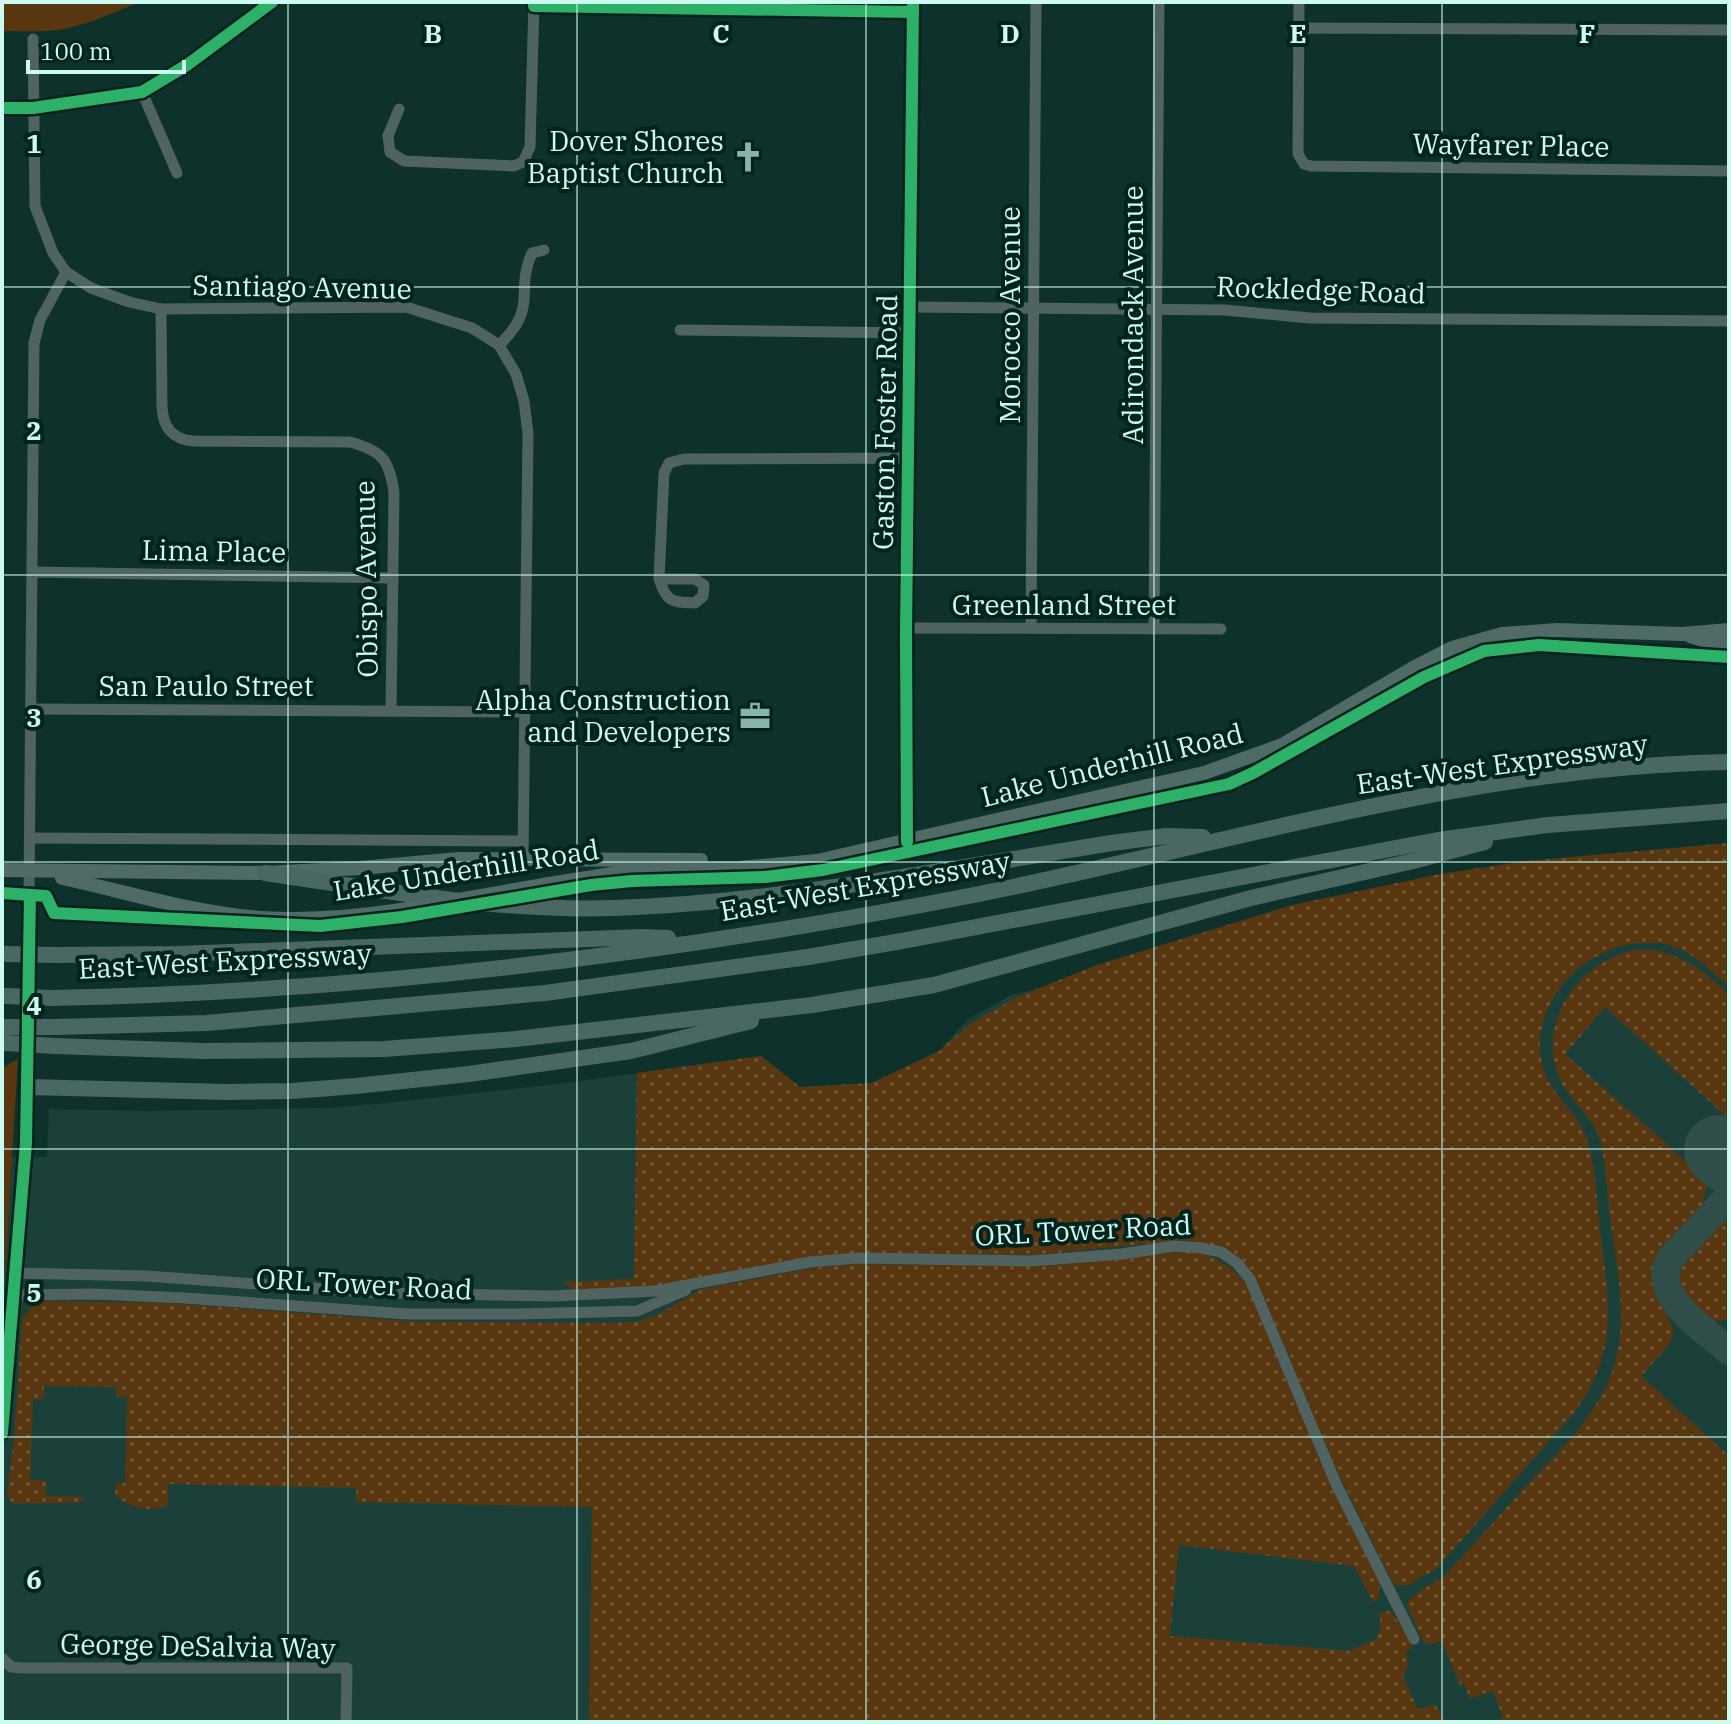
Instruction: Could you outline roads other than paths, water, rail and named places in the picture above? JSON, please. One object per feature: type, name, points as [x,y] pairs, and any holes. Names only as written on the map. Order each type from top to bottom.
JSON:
[{"type":"highway","name":"East-West Expressway","points":[[4,996],[146,996],[320,984],[575,959],[837,921],[976,894],[1224,838],[1508,783],[1581,773],[1729,762]]},
{"type":"highway","name":"East-West Expressway","points":[[4,1035],[55,1027],[300,1017],[663,978],[887,944],[1438,840],[1548,825],[1729,811]]},
{"type":"highway","points":[[4,1035],[55,1046],[204,1051],[384,1049],[516,1039],[812,1005],[934,985],[1251,898],[1413,861],[1548,825]]},
{"type":"highway","points":[[265,873],[448,899],[520,906],[612,908],[785,894],[1166,836],[1224,838]]},
{"type":"highway","points":[[4,954],[177,954],[642,937],[706,940]]},
{"type":"highway","points":[[27,1087],[228,1092],[370,1085],[631,1051],[812,1005]]},
{"type":"main road","name":"Lake Underhill Road","points":[[31,872],[208,910],[260,918],[326,919],[401,910],[637,870],[739,868],[817,861],[1204,773],[1241,761],[1282,745],[1452,648],[1502,634],[1557,630],[1682,634],[1729,630]]},
{"type":"main road","name":"Lake Underhill Road","points":[[1682,634],[1717,644],[1729,644]]},
{"type":"main road","name":"Lake Underhill Road","points":[[2,870],[265,873],[523,857],[817,861]]},
{"type":"street","points":[[2,108],[33,108],[142,92],[187,65],[272,2]]},
{"type":"street","name":"Morocco Avenue","points":[[1031,628],[1036,2]]},
{"type":"street","name":"Adirondack Avenue","points":[[1154,629],[1159,2]]},
{"type":"street","points":[[1299,2],[1298,28],[1729,30]]},
{"type":"street","points":[[399,109],[388,136],[390,152],[404,161],[514,166],[523,162],[530,147],[534,4],[913,7]]},
{"type":"street","name":"Gaston Foster Road","points":[[907,842],[906,628],[913,7]]},
{"type":"street","name":"Wayfarer Place","points":[[1298,28],[1298,154],[1304,164],[1729,171]]},
{"type":"street","points":[[2,1433],[26,1143],[34,343],[40,320],[66,272],[44,234],[35,206],[33,39]]},
{"type":"street","points":[[142,92],[177,173]]},
{"type":"street","points":[[523,857],[528,434],[524,401],[516,374],[499,345],[513,332],[526,304],[527,265],[532,253],[544,250]]},
{"type":"street","name":"Santiago Avenue","points":[[66,272],[91,288],[129,302],[161,309],[406,307],[472,328],[499,345]]},
{"type":"street","name":"Rockledge Road","points":[[910,307],[1225,310],[1310,318],[1729,321]]},
{"type":"street","name":"Obispo Avenue","points":[[161,309],[162,407],[163,420],[169,432],[181,440],[350,442],[371,448],[381,455],[391,471],[394,492],[391,711]]},
{"type":"street","points":[[680,330],[910,333]]},
{"type":"street","points":[[659,579],[664,473],[669,463],[684,459],[908,458]]},
{"type":"street","name":"Lima Place","points":[[34,572],[393,578]]},
{"type":"street","name":"Greenland Street","points":[[906,628],[1221,629]]},
{"type":"street","name":"San Paulo Street","points":[[31,709],[525,712]]},
{"type":"street","name":"Lake Underhill Road","points":[[31,838],[523,841]]},
{"type":"street","name":"ORL Tower Road","points":[[16,1273],[146,1276],[379,1293],[553,1296],[639,1293],[810,1262],[858,1258],[1031,1261],[1122,1254],[1174,1246],[1221,1252],[1237,1263],[1250,1279],[1337,1486],[1414,1639]]},
{"type":"street","name":"ORL Tower Road","points":[[14,1295],[95,1294],[185,1298],[407,1314],[553,1314],[637,1311],[705,1282]]},
{"type":"street","points":[[323,1309],[324,1289]]},
{"type":"street","points":[[553,1296],[553,1314]]},
{"type":"street","name":"George DeSalvia Way","points":[[2,1658],[11,1667],[22,1668],[347,1668],[346,1722]]},
{"type":"place","name":"Dover Shores Baptist Church","points":[[748,157]]},
{"type":"place","name":"Alpha Construction and Developers","points":[[755,716]]}]
